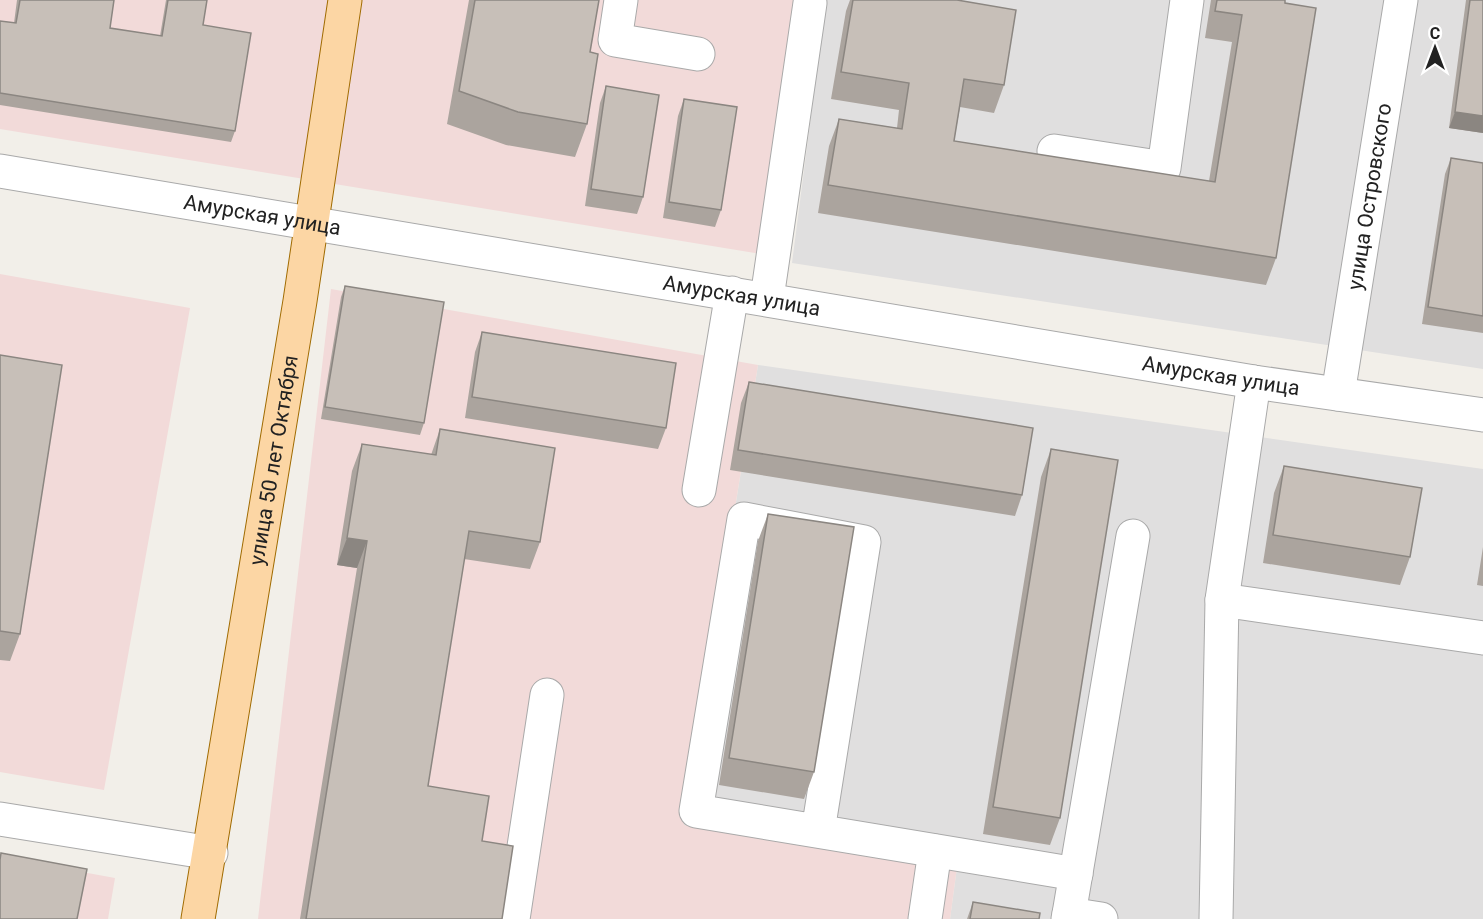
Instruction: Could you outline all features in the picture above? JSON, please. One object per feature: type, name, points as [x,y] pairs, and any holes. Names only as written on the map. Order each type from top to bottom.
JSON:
[{"type":"main road","name":"улица 50 лет Октября","points":[[198,919],[211,853],[312,222],[345,0]]},
{"type":"street","points":[[621,0],[615,40],[698,54]]},
{"type":"street","points":[[1053,151],[1164,168],[1187,0]]},
{"type":"street","name":"улица Островского","points":[[1338,394],[1401,0]]},
{"type":"street","points":[[767,298],[810,3]]},
{"type":"street","name":"Амурская улица","points":[[0,171],[732,292],[1254,382],[1483,415]]},
{"type":"street","points":[[699,490],[732,292]]},
{"type":"street","points":[[1216,919],[1222,600],[1254,382]]},
{"type":"street","points":[[818,831],[864,542],[744,519],[696,811],[1076,874]]},
{"type":"street","points":[[1101,919],[1068,916],[1133,536]]},
{"type":"street","points":[[1222,600],[1483,638]]},
{"type":"street","points":[[513,919],[547,695]]},
{"type":"street","points":[[0,819],[211,853]]},
{"type":"street","points":[[925,919],[935,851]]},
{"type":"shaded area","points":[[0,0],[810,0],[773,256],[0,129]]},
{"type":"shaded area","points":[[826,0],[1483,0],[1483,369],[792,263]]},
{"type":"shaded area","points":[[0,274],[190,308],[104,790],[0,772]]},
{"type":"shaded area","points":[[331,289],[758,365],[684,825],[957,867],[950,919],[258,919]]},
{"type":"shaded area","points":[[758,365],[1483,469],[1483,919],[950,919],[957,867],[684,826]]},
{"type":"shaded area","points":[[0,857],[115,878],[108,919],[0,919]]},
{"type":"building","points":[[20,0],[114,0],[110,28],[162,36],[168,0],[207,0],[203,25],[251,33],[235,131],[0,93],[0,21],[16,23]]},
{"type":"building","points":[[475,0],[599,0],[590,52],[598,54],[587,124],[518,112],[459,91]]},
{"type":"building","points":[[853,0],[957,0],[1016,10],[1004,85],[964,79],[954,141],[1215,182],[1242,15],[1215,11],[1217,0],[1285,0],[1285,3],[1316,8],[1276,258],[828,185],[839,119],[902,129],[909,83],[841,72]]},
{"type":"building","points":[[1470,0],[1483,0],[1483,116],[1455,112]]},
{"type":"building","points":[[606,86],[659,95],[643,197],[591,189]]},
{"type":"building","points":[[684,99],[737,107],[721,210],[669,202]]},
{"type":"building","points":[[1451,158],[1483,163],[1483,316],[1428,307]]},
{"type":"building","points":[[345,286],[444,302],[424,423],[325,407]]},
{"type":"building","points":[[482,332],[676,363],[666,428],[472,397]]},
{"type":"building","points":[[0,355],[62,365],[20,634],[0,631]]},
{"type":"building","points":[[749,382],[1033,428],[1022,495],[738,450]]},
{"type":"building","points":[[440,429],[555,448],[540,542],[469,531],[428,786],[489,796],[482,841],[513,846],[502,919],[306,919],[367,541],[347,538],[362,444],[436,455]]},
{"type":"building","points":[[1051,449],[1118,460],[1060,818],[993,807]]},
{"type":"building","points":[[1284,466],[1422,488],[1410,557],[1273,535]]},
{"type":"building","points":[[768,514],[854,527],[814,772],[729,758]]},
{"type":"building","points":[[1,853],[87,869],[77,919],[0,919]]},
{"type":"building","points":[[973,902],[1040,913],[1039,919],[970,919]]}]
